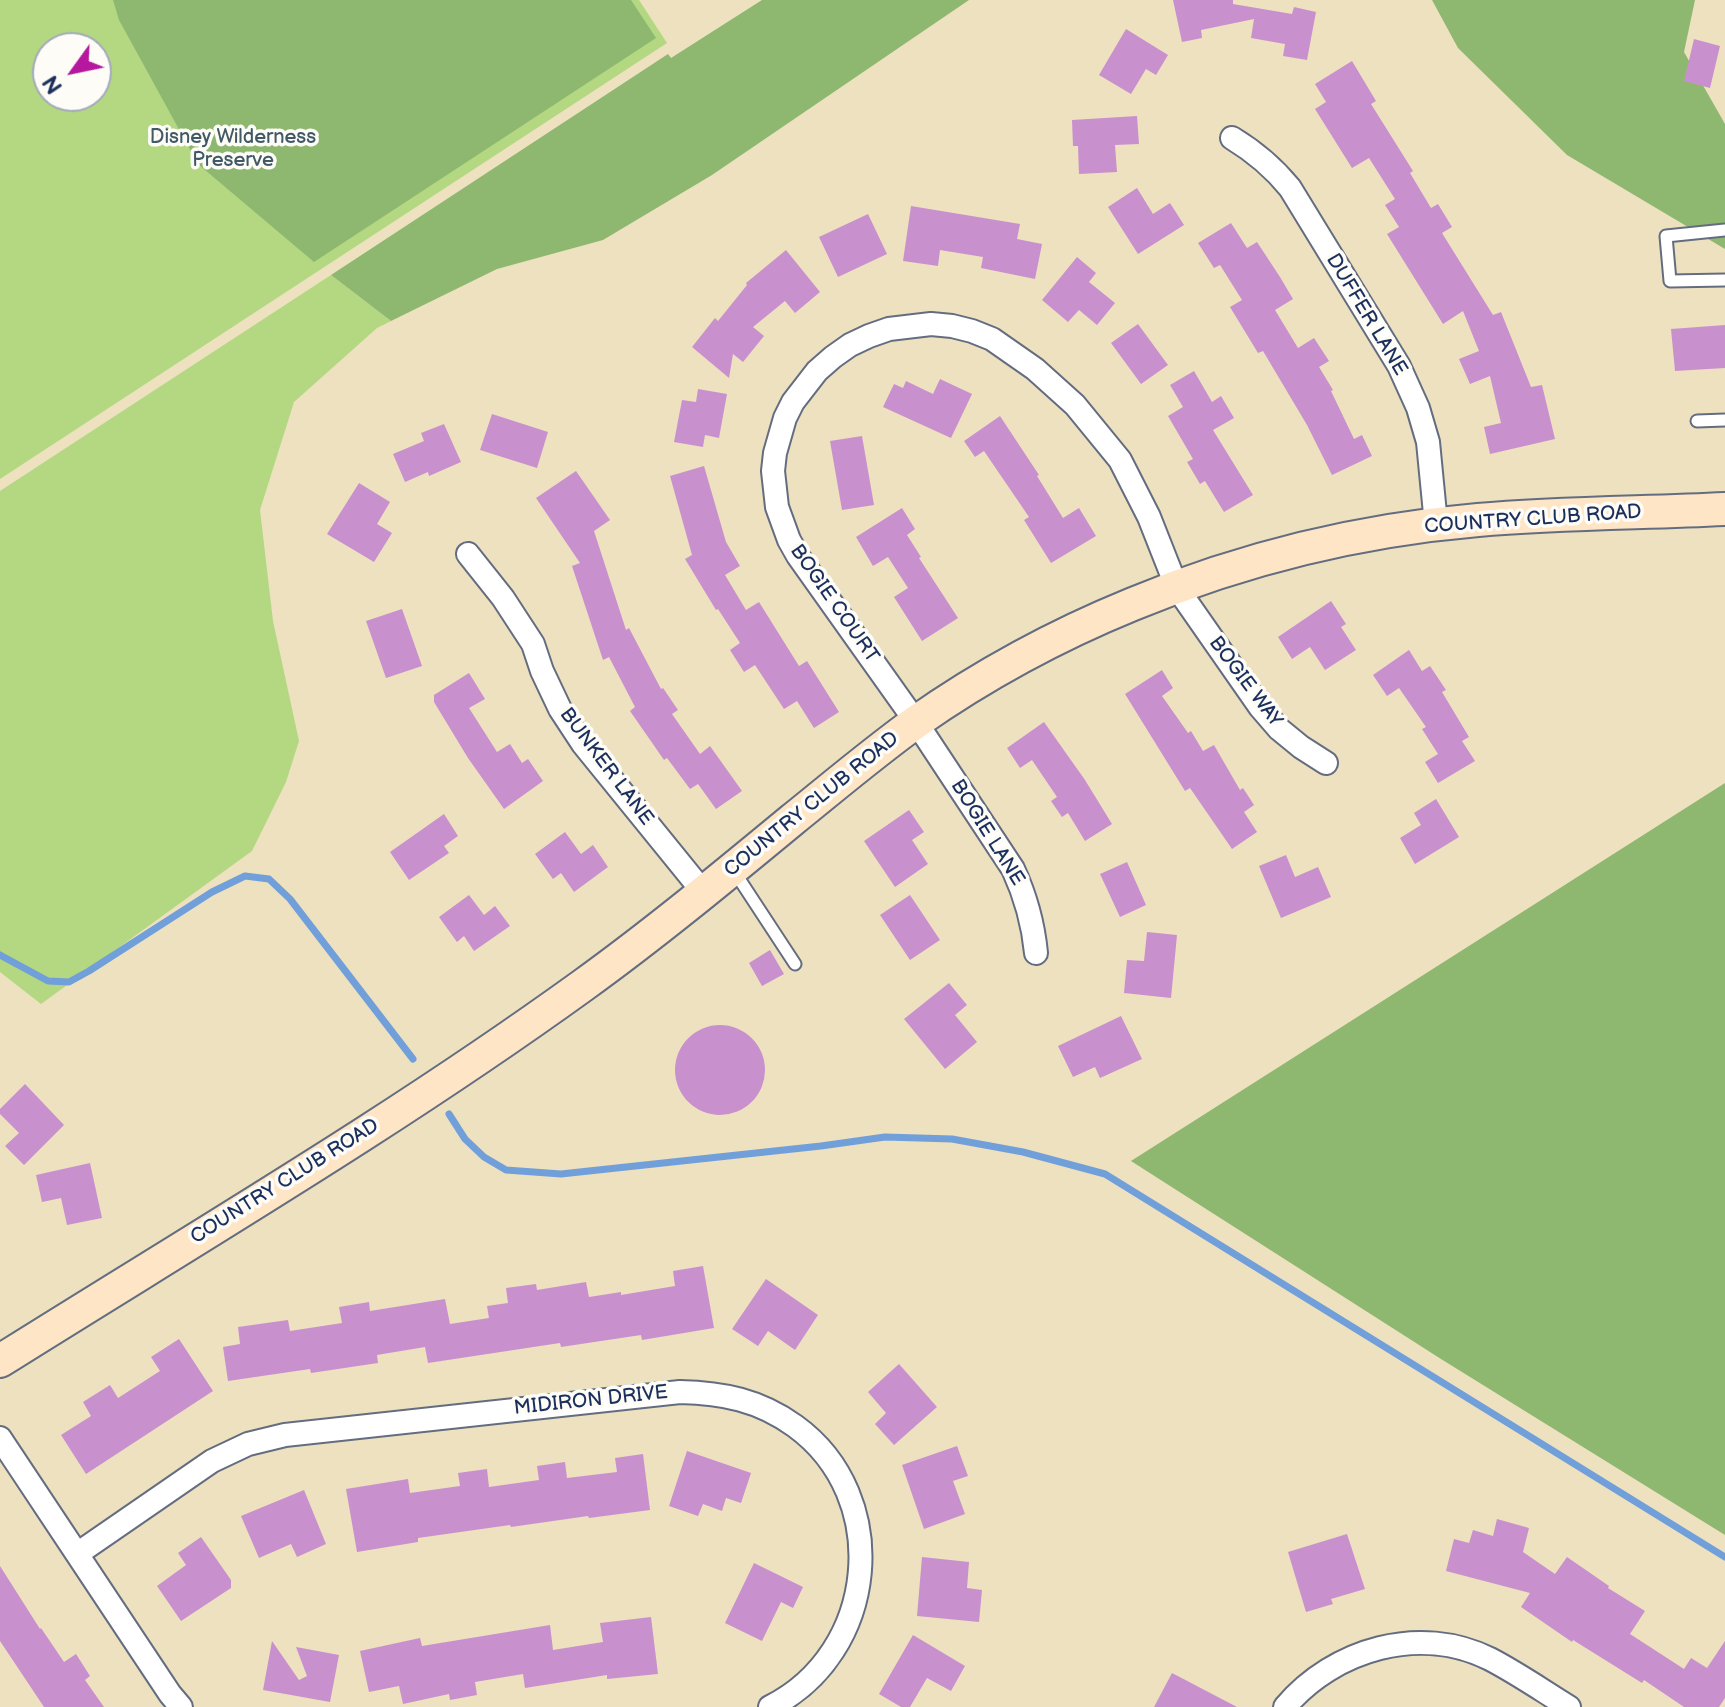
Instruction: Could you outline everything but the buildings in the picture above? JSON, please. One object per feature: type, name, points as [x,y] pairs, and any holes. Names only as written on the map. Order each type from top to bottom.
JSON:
[{"type":"street","name":"DUFFER LANE","points":[[1232,138],[1274,168],[1290,188],[1399,366],[1418,408],[1428,442],[1436,524]]},
{"type":"street","name":"BOGIE COURT","points":[[916,722],[798,556],[777,507],[773,471],[785,418],[817,371],[850,345],[889,329],[910,325],[952,326],[992,339],[1035,369],[1075,405],[1120,460],[1149,517],[1177,588]]},
{"type":"street","name":"COUNTRY CLUB ROAD","points":[[0,1361],[441,1085],[586,983],[704,893],[876,751],[916,722],[1000,669],[1066,634],[1135,603],[1238,567],[1376,533],[1480,520],[1725,509]]},
{"type":"street","name":"BUNKER LANE","points":[[468,554],[503,598],[533,644],[560,709],[583,744],[704,893]]},
{"type":"street","name":"BOGIE WAY","points":[[1177,588],[1260,707],[1279,729],[1326,763]]},
{"type":"street","name":"BOGIE LANE","points":[[916,722],[1013,869],[1033,924],[1036,953]]},
{"type":"street","name":"MIDIRON DRIVE","points":[[77,1554],[212,1461],[248,1444],[285,1435],[680,1392],[727,1395],[757,1404],[785,1419],[821,1449],[848,1492],[858,1525],[861,1575],[848,1624],[831,1654],[808,1680],[770,1707]]},
{"type":"street","points":[[0,1438],[181,1707]]},
{"type":"street","points":[[1285,1707],[1315,1678],[1341,1662],[1370,1650],[1411,1643],[1452,1646],[1491,1659],[1569,1707]]},
{"type":"lane","points":[[1725,230],[1666,236],[1670,281],[1725,280]]},
{"type":"lane","points":[[1697,421],[1725,420]]},
{"type":"lane","points":[[732,869],[795,964]]},
{"type":"green space","name":"Disney Wilderness Preserve","points":[[0,0],[639,0],[667,43],[0,479]]},
{"type":"green space","points":[[113,0],[631,0],[656,38],[314,262],[198,164],[119,20]]},
{"type":"green space","points":[[762,0],[969,0],[712,175],[603,240],[497,269],[391,321],[331,275],[668,54],[671,58]]},
{"type":"green space","points":[[1432,0],[1695,0],[1684,52],[1725,124],[1725,249],[1567,155],[1458,48]]},
{"type":"green space","points":[[331,275],[391,321],[377,328],[294,402],[260,510],[273,621],[299,741],[286,782],[252,851],[41,1004],[0,972],[0,491]]},
{"type":"green space","points":[[1725,783],[1725,1535],[1131,1161]]},
{"type":"waterway","points":[[0,955],[48,981],[69,982],[212,892],[245,876],[269,879],[290,899],[413,1059]]},
{"type":"waterway","points":[[449,1114],[465,1139],[484,1157],[506,1170],[561,1174],[885,1137],[952,1139],[1023,1152],[1105,1174],[1725,1557]]}]
